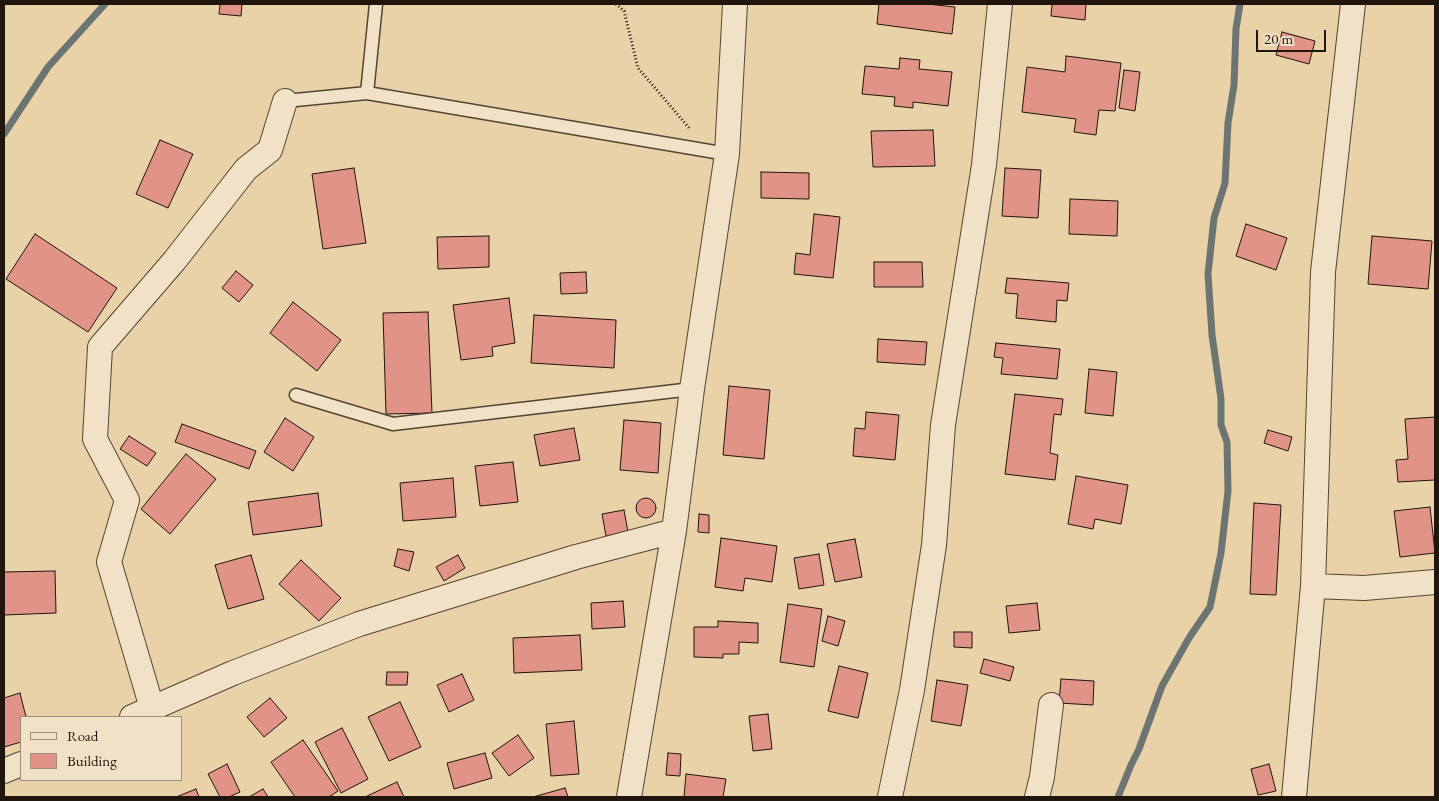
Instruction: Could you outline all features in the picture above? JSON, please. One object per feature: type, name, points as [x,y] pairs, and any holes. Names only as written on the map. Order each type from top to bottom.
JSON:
[{"type":"street","points":[[629,797],[674,531],[692,389],[727,154],[735,4]]},
{"type":"street","points":[[890,797],[912,690],[934,546],[944,425],[984,165],[1000,4]]},
{"type":"street","points":[[1294,797],[1313,586],[1323,272],[1353,4]]},
{"type":"street","points":[[285,101],[270,150],[246,169],[176,260],[100,347],[95,440],[128,500],[109,562],[142,713],[233,672],[359,624],[576,557],[674,531]]},
{"type":"street","points":[[1313,586],[1364,588],[1435,582]]},
{"type":"street","points":[[1037,797],[1042,777],[1051,705]]},
{"type":"street","points":[[4,771],[20,764]]},
{"type":"lane","points":[[367,93],[376,4]]},
{"type":"lane","points":[[285,101],[367,93],[727,154]]},
{"type":"lane","points":[[296,395],[393,424],[692,389]]},
{"type":"path","points":[[616,4],[624,11],[638,68],[693,132],[692,148]]},
{"type":"building","points":[[220,4],[242,4],[241,16],[219,14]]},
{"type":"building","points":[[879,4],[927,4],[955,7],[952,34],[877,24]]},
{"type":"building","points":[[1052,4],[1086,4],[1085,20],[1051,16]]},
{"type":"building","points":[[1282,32],[1315,41],[1309,64],[1276,55]]},
{"type":"building","points":[[1066,56],[1121,63],[1115,111],[1099,110],[1096,135],[1074,132],[1076,119],[1022,112],[1027,67],[1065,72]]},
{"type":"building","points":[[900,58],[920,60],[919,69],[952,72],[948,106],[913,102],[913,108],[894,106],[895,97],[862,94],[865,66],[899,69]]},
{"type":"building","points":[[1124,70],[1140,72],[1135,111],[1119,108]]},
{"type":"building","points":[[933,130],[935,166],[873,167],[871,131]]},
{"type":"building","points":[[160,140],[193,154],[168,208],[136,194]]},
{"type":"building","points":[[354,168],[366,243],[323,249],[312,174]]},
{"type":"building","points":[[1005,168],[1041,170],[1038,218],[1002,216]]},
{"type":"building","points":[[761,172],[809,173],[809,199],[761,198]]},
{"type":"building","points":[[1070,199],[1118,201],[1117,236],[1069,234]]},
{"type":"building","points":[[814,214],[840,217],[833,278],[794,274],[796,253],[810,255]]},
{"type":"building","points":[[1246,224],[1287,238],[1276,270],[1236,256]]},
{"type":"building","points":[[35,234],[117,288],[88,332],[6,279]]},
{"type":"building","points":[[489,236],[489,267],[438,269],[437,237]]},
{"type":"building","points":[[1372,236],[1432,241],[1428,289],[1368,284]]},
{"type":"building","points":[[874,262],[922,262],[923,287],[874,287]]},
{"type":"building","points":[[236,271],[253,285],[239,302],[222,288]]},
{"type":"building","points":[[586,272],[587,293],[561,294],[560,273]]},
{"type":"building","points":[[1007,278],[1069,283],[1067,301],[1057,300],[1056,322],[1016,318],[1018,294],[1005,293]]},
{"type":"building","points":[[509,298],[515,343],[492,347],[493,356],[461,360],[453,305]]},
{"type":"building","points":[[293,302],[341,340],[317,371],[270,333]]},
{"type":"building","points":[[428,312],[432,413],[386,414],[383,313]]},
{"type":"building","points":[[534,315],[616,320],[614,368],[531,363]]},
{"type":"building","points":[[878,339],[927,342],[925,365],[877,362]]},
{"type":"building","points":[[996,343],[1060,349],[1057,379],[1001,374],[1003,358],[994,357]]},
{"type":"building","points":[[1089,369],[1117,372],[1113,416],[1085,413]]},
{"type":"building","points":[[729,386],[770,390],[764,459],[723,455]]},
{"type":"building","points":[[1015,394],[1063,399],[1061,415],[1054,414],[1050,453],[1058,455],[1055,480],[1005,474]]},
{"type":"building","points":[[866,412],[899,415],[895,460],[853,456],[855,428],[865,429]]},
{"type":"building","points":[[1435,417],[1435,480],[1398,482],[1396,460],[1408,459],[1405,419]]},
{"type":"building","points":[[285,418],[314,437],[293,471],[264,452]]},
{"type":"building","points":[[624,420],[661,423],[658,473],[620,470]]},
{"type":"building","points":[[182,424],[256,451],[249,469],[175,442]]},
{"type":"building","points":[[574,428],[580,460],[540,466],[534,435]]},
{"type":"building","points":[[1268,430],[1292,437],[1288,451],[1264,443]]},
{"type":"building","points":[[129,436],[156,453],[147,466],[120,449]]},
{"type":"building","points":[[186,454],[216,479],[170,534],[141,509]]},
{"type":"building","points":[[513,462],[518,502],[480,506],[475,466]]},
{"type":"building","points":[[1076,476],[1128,485],[1121,524],[1095,519],[1093,529],[1068,524]]},
{"type":"building","points":[[453,478],[456,517],[403,521],[400,483]]},
{"type":"building","points":[[318,493],[322,526],[253,535],[248,502]]},
{"type":"building","points":[[646,498],[653,501],[656,508],[653,515],[646,518],[639,515],[636,508],[639,501]]},
{"type":"building","points":[[1254,503],[1281,505],[1276,595],[1250,594]]},
{"type":"building","points":[[1430,507],[1435,553],[1400,557],[1394,511]]},
{"type":"building","points":[[624,510],[628,532],[606,536],[602,514]]},
{"type":"building","points":[[699,514],[709,515],[709,533],[698,532]]},
{"type":"building","points":[[721,538],[777,546],[772,582],[745,578],[743,591],[715,587]]},
{"type":"building","points":[[855,539],[862,577],[835,582],[827,544]]},
{"type":"building","points":[[398,549],[414,552],[409,571],[394,566]]},
{"type":"building","points":[[819,554],[824,585],[799,589],[794,558]]},
{"type":"building","points":[[251,555],[264,599],[228,609],[215,565]]},
{"type":"building","points":[[458,555],[465,568],[444,581],[436,567]]},
{"type":"building","points":[[301,560],[341,598],[319,621],[279,584]]},
{"type":"building","points":[[55,571],[56,613],[4,615],[4,572]]},
{"type":"building","points":[[623,601],[625,627],[592,629],[591,603]]},
{"type":"building","points":[[1037,603],[1040,630],[1009,633],[1006,606]]},
{"type":"building","points":[[788,604],[822,609],[814,667],[780,662]]},
{"type":"building","points":[[828,616],[845,621],[838,646],[822,641]]},
{"type":"building","points":[[718,621],[758,623],[758,643],[739,642],[739,654],[723,654],[723,658],[694,657],[694,627],[718,627]]},
{"type":"building","points":[[954,632],[972,632],[972,648],[954,647]]},
{"type":"building","points":[[580,635],[582,670],[514,673],[513,638]]},
{"type":"building","points":[[984,659],[1014,667],[1010,681],[980,673]]},
{"type":"building","points":[[839,666],[868,673],[858,718],[828,711]]},
{"type":"building","points":[[387,672],[408,672],[407,685],[386,685]]},
{"type":"building","points":[[462,674],[474,700],[449,712],[437,685]]},
{"type":"building","points":[[1061,679],[1094,681],[1093,705],[1059,703]]},
{"type":"building","points":[[937,680],[968,685],[961,726],[931,721]]},
{"type":"building","points":[[20,693],[26,716],[20,716],[20,742],[4,747],[4,698]]},
{"type":"building","points":[[270,698],[287,718],[264,737],[247,717]]},
{"type":"building","points":[[400,702],[421,747],[389,761],[368,717]]},
{"type":"building","points":[[768,714],[772,749],[753,751],[749,716]]},
{"type":"building","points":[[574,721],[579,774],[551,776],[546,724]]},
{"type":"building","points":[[342,728],[368,779],[341,793],[315,742]]},
{"type":"building","points":[[518,735],[534,758],[509,776],[492,753]]},
{"type":"building","points":[[303,740],[338,791],[329,797],[295,797],[271,762]]},
{"type":"building","points":[[485,753],[492,778],[454,789],[447,763]]},
{"type":"building","points":[[668,753],[681,754],[680,776],[666,775]]},
{"type":"building","points":[[227,764],[240,792],[229,797],[220,797],[208,774]]},
{"type":"building","points":[[1269,764],[1276,791],[1258,795],[1251,769]]},
{"type":"building","points":[[686,774],[726,779],[723,797],[684,797]]},
{"type":"building","points":[[397,782],[404,797],[365,797]]},
{"type":"building","points":[[565,788],[568,797],[533,797]]},
{"type":"building","points":[[196,789],[199,797],[176,797]]},
{"type":"building","points":[[263,789],[268,797],[249,797]]},
{"type":"waterway","points":[[4,134],[48,67],[105,4]]},
{"type":"waterway","points":[[1118,797],[1139,749],[1162,686],[1189,638],[1210,607],[1221,553],[1228,491],[1227,442],[1221,425],[1221,399],[1212,335],[1208,274],[1214,218],[1225,183],[1228,123],[1234,85],[1236,29],[1240,4]]}]
